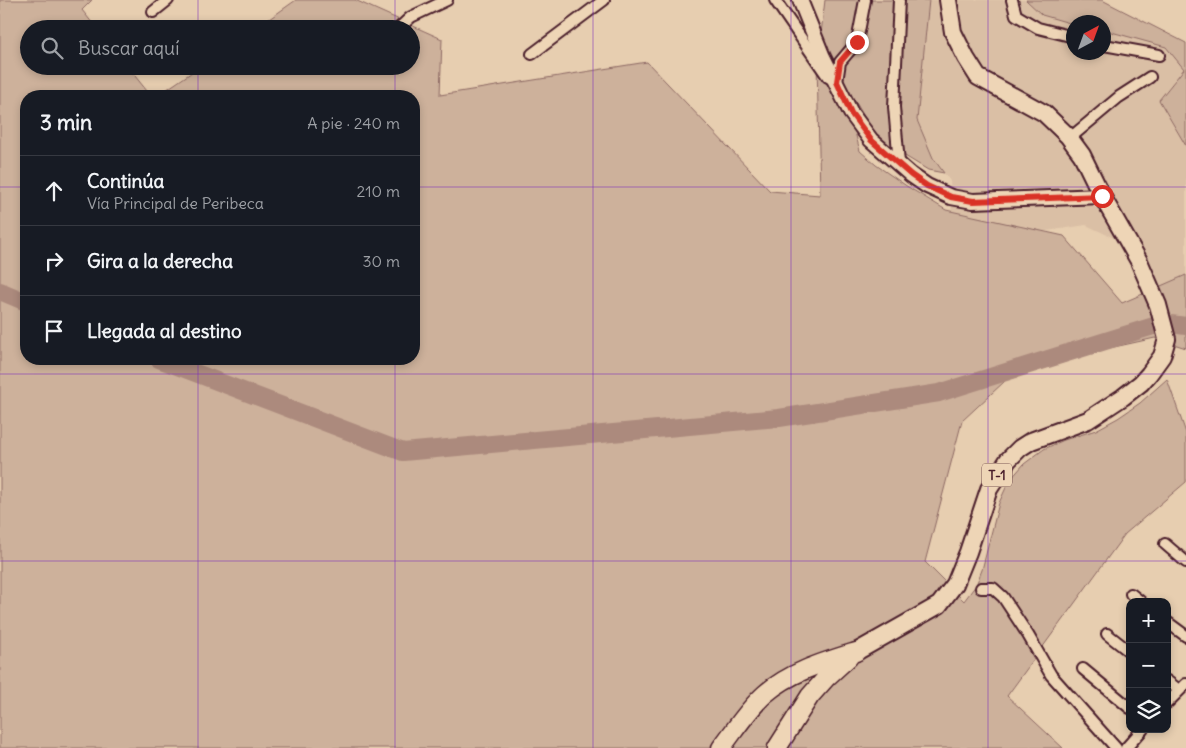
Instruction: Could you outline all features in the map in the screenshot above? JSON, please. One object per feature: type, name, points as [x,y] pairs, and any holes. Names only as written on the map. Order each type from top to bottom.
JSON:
[{"type":"highway","name":"T-1","points":[[721,748],[764,696],[778,684],[815,666],[856,652],[939,605],[955,584],[968,552],[989,488],[1008,460],[1020,448],[1031,441],[1088,420],[1141,383],[1162,356],[1167,339],[1164,323],[1139,261],[1102,196],[1082,155],[1070,138],[1044,113],[978,77],[953,32],[948,0]]},
{"type":"highway","name":"T-1","points":[[777,748],[810,696],[827,677],[856,652]]},
{"type":"main road","points":[[800,0],[823,57],[851,113],[866,134],[890,157],[927,186],[951,197],[973,201],[1102,196]]},
{"type":"street","points":[[153,12],[168,0]]},
{"type":"street","points":[[408,20],[447,0]]},
{"type":"street","points":[[532,54],[604,0]]},
{"type":"street","points":[[775,0],[828,77],[837,82],[840,62],[857,42],[865,0]]},
{"type":"street","points":[[899,0],[894,107],[899,163]]},
{"type":"street","points":[[1012,0],[1016,15],[1038,28],[1066,35]]},
{"type":"street","points":[[1111,45],[1158,55]]},
{"type":"street","points":[[1070,138],[1119,97],[1150,77]]},
{"type":"street","points":[[1165,544],[1186,562]]},
{"type":"street","points":[[981,588],[993,588],[1003,597],[1051,675],[1116,748]]},
{"type":"street","points":[[1131,594],[1136,598]]},
{"type":"street","points":[[1171,625],[1186,636]]},
{"type":"street","points":[[1107,634],[1126,649]]},
{"type":"street","points":[[1083,669],[1126,705]]},
{"type":"street","points":[[1171,699],[1182,687]]},
{"type":"street","points":[[1126,748],[1139,733]]},
{"type":"shaded area","points":[[0,0],[92,0],[82,10],[90,20],[20,20],[20,75],[134,75],[146,90],[20,90],[20,365],[420,365],[420,90],[166,90],[188,75],[420,75],[420,29],[442,39],[440,95],[647,62],[770,191],[820,195],[817,63],[842,83],[860,151],[876,165],[908,187],[946,210],[1064,236],[1122,303],[1186,275],[1186,348],[1155,338],[1019,368],[962,421],[925,562],[964,601],[976,585],[982,570],[999,503],[1009,481],[1024,464],[1044,449],[1064,440],[1096,430],[1118,418],[1140,403],[1167,379],[1186,433],[1186,482],[1125,534],[1007,696],[1063,748],[0,748]]},
{"type":"shaded area","points":[[296,0],[355,0],[400,20],[268,20]]},
{"type":"shaded area","points":[[825,0],[929,0],[917,120],[933,158],[944,173],[928,170],[877,139],[843,80],[838,81],[818,59]]},
{"type":"shaded area","points":[[929,0],[1026,0],[1042,15],[1066,22],[1066,60],[1111,60],[1111,32],[1166,47],[1184,69],[1159,100],[1186,146],[1186,275],[1146,293],[1127,251],[1114,238],[1086,225],[1027,234],[952,214],[950,181],[933,158],[917,120]]},
{"type":"shaded area","points":[[1026,0],[1102,0],[1186,43],[1186,146],[1159,100],[1184,69],[1166,47],[1111,32],[1111,15],[1066,15],[1066,22],[1042,15]]},
{"type":"waterway","points":[[0,291],[20,299]]},
{"type":"waterway","points":[[175,365],[403,452],[779,418],[939,393],[1163,323],[1186,326]]},
{"type":"route","points":[[857,42],[840,62],[837,82],[851,113],[871,140],[911,175],[927,186],[951,197],[973,201],[1102,196]]}]
